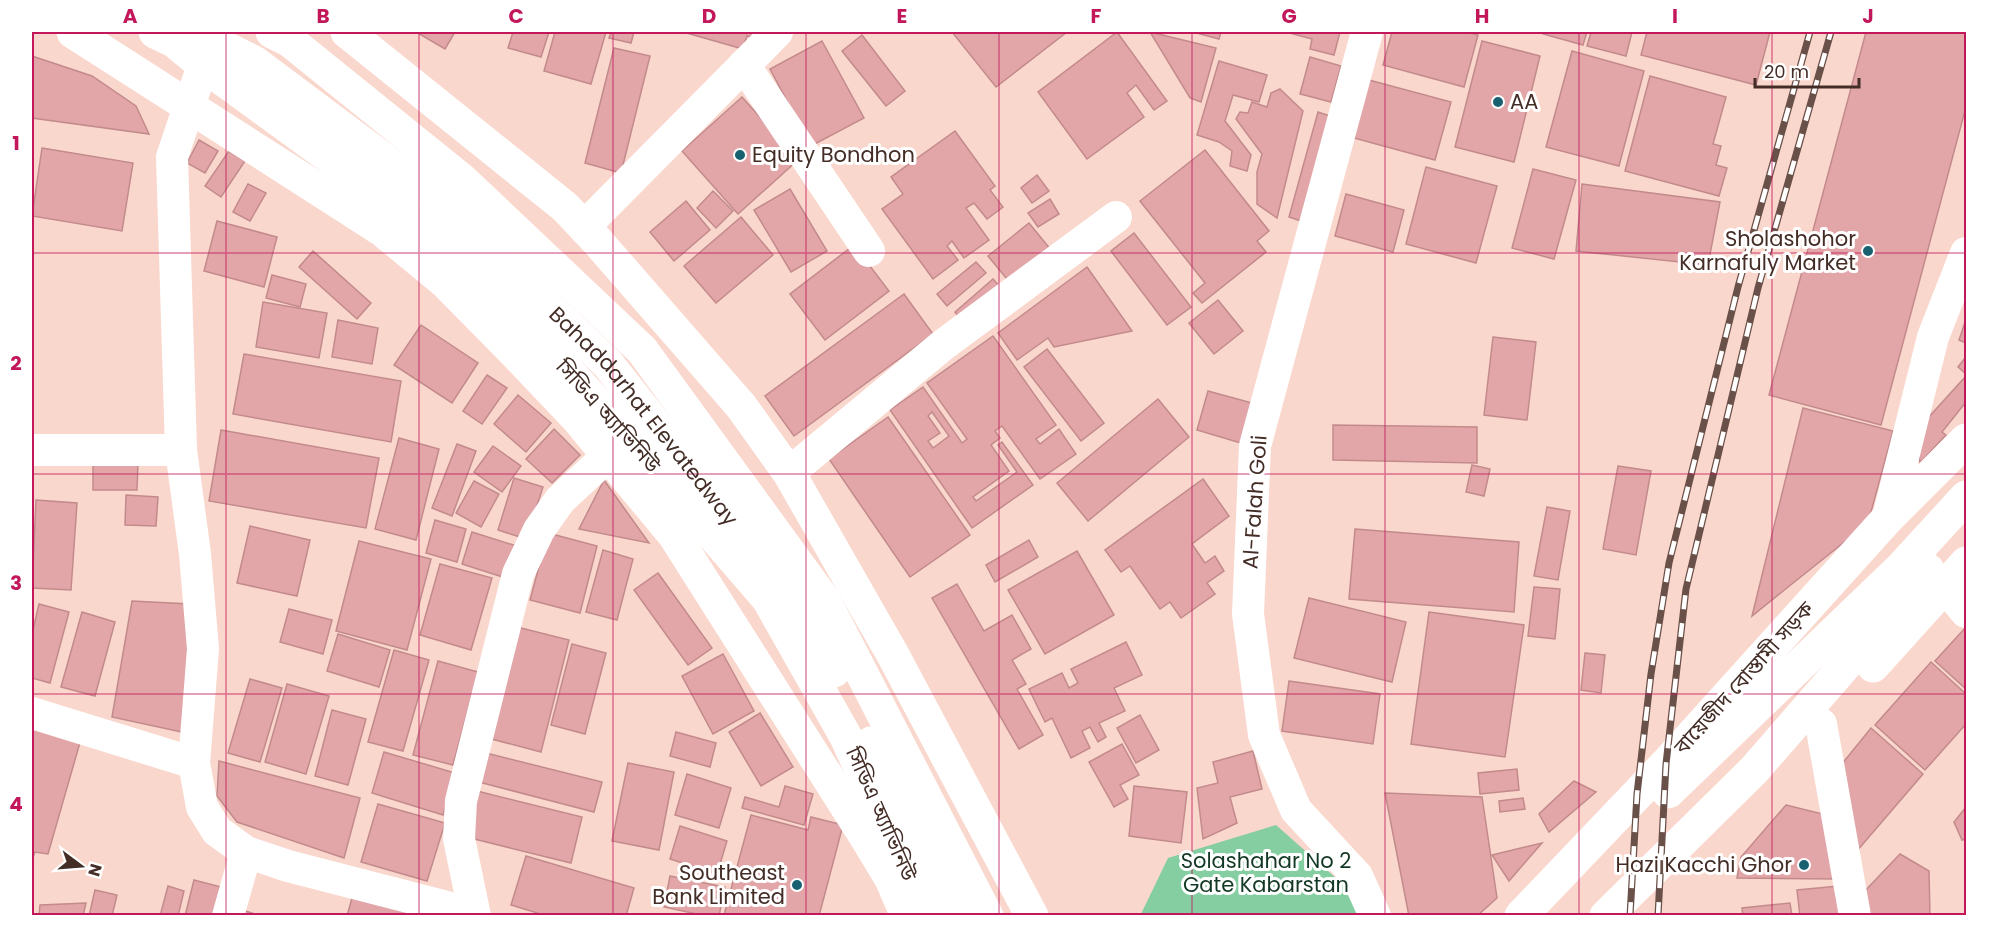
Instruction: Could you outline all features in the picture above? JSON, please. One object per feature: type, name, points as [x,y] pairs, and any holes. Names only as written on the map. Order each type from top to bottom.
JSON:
[{"type":"main road","points":[[73,32],[382,230],[445,282],[576,417],[674,535],[870,844],[891,879],[907,915]]},
{"type":"main road","name":"সিডিএ অ্যাভিনিউ","points":[[155,32],[174,41],[203,65],[336,162],[480,274],[628,437],[768,598],[846,737],[927,915]]},
{"type":"main road","name":"Bahaddarhat Elevatedway","points":[[194,32],[254,62],[433,196],[608,364],[803,612],[943,880],[958,915]]},
{"type":"main road","name":"Bahaddarhat Elevatedway","points":[[272,32],[290,41],[461,179],[642,350],[824,600],[987,915]]},
{"type":"main road","points":[[347,32],[565,207],[741,406],[789,473],[893,655],[1032,915]]},
{"type":"main road","points":[[368,32],[551,175],[634,266],[722,372],[791,464],[851,558],[935,707],[1038,915]]},
{"type":"main road","name":"বায়েজীদ বোস্তামী সড়ক","points":[[1521,915],[1666,764],[1888,518],[1966,440]]},
{"type":"main road","points":[[1543,915],[1708,752],[1902,568],[1966,497]]},
{"type":"main road","points":[[1606,915],[1754,770],[1919,579],[1966,529]]},
{"type":"main road","points":[[1626,915],[1821,724],[1966,563]]},
{"type":"street","points":[[584,227],[777,32]]},
{"type":"street","name":"Al-Falah Goli","points":[[1367,32],[1255,446],[1248,614],[1264,735],[1296,810],[1357,876],[1375,915]]},
{"type":"street","points":[[203,65],[172,157],[181,450],[195,554],[203,649],[194,763],[202,807],[217,831],[246,852],[288,866],[475,915],[459,839],[460,801],[518,574],[539,530],[560,500],[628,437]]},
{"type":"street","points":[[744,65],[869,251]]},
{"type":"street","points":[[789,473],[943,345],[1116,217]]},
{"type":"street","points":[[1888,518],[1933,337],[1966,253]]},
{"type":"street","points":[[32,450],[181,450]]},
{"type":"street","points":[[1945,587],[1966,612]]},
{"type":"street","points":[[32,713],[194,763]]},
{"type":"street","points":[[1821,724],[1855,915]]},
{"type":"street","points":[[228,915],[246,852]]},
{"type":"green space","name":"Solashahar No 2 Gate Kabarstan","points":[[1276,825],[1354,894],[1357,915],[1140,916],[1168,858]]},
{"type":"building","points":[[416,32],[455,32],[445,49]]},
{"type":"building","points":[[513,32],[549,32],[541,57],[508,48]]},
{"type":"building","points":[[555,32],[606,32],[591,84],[544,71]]},
{"type":"building","points":[[611,32],[634,32],[631,43],[609,38]]},
{"type":"building","points":[[683,32],[756,32],[754,38],[747,36],[743,49]]},
{"type":"building","points":[[952,32],[1067,32],[996,87]]},
{"type":"building","points":[[1117,32],[1167,101],[1154,110],[1136,85],[1127,93],[1144,117],[1087,159],[1038,92]]},
{"type":"building","points":[[1150,32],[1216,48],[1201,102],[1190,98]]},
{"type":"building","points":[[1193,32],[1221,32],[1219,39]]},
{"type":"building","points":[[1286,32],[1340,32],[1334,55],[1310,49],[1312,39]]},
{"type":"building","points":[[1392,32],[1466,32],[1478,35],[1464,87],[1383,65]]},
{"type":"building","points":[[1543,32],[1587,32],[1583,45],[1543,34]]},
{"type":"building","points":[[1591,32],[1632,32],[1626,56],[1587,46]]},
{"type":"building","points":[[1647,32],[1770,32],[1756,85],[1641,55]]},
{"type":"building","name":"Sholashohor Karnafuly Market","points":[[1866,32],[1966,32],[1966,107],[1881,425],[1769,395]]},
{"type":"building","points":[[862,35],[905,91],[886,106],[842,51]]},
{"type":"building","points":[[822,41],[864,118],[811,146],[770,69]]},
{"type":"building","name":"AA","points":[[1482,41],[1540,56],[1514,162],[1455,147]]},
{"type":"building","points":[[614,48],[650,56],[621,173],[585,163]]},
{"type":"building","points":[[1572,51],[1644,71],[1619,166],[1546,147]]},
{"type":"building","points":[[32,56],[92,76],[136,106],[149,134],[32,118]]},
{"type":"building","points":[[1310,57],[1341,66],[1331,102],[1300,94]]},
{"type":"building","points":[[1219,61],[1267,75],[1259,102],[1233,95],[1225,121],[1251,155],[1247,171],[1230,166],[1232,151],[1219,142],[1197,135]]},
{"type":"building","points":[[1650,76],[1726,97],[1713,144],[1721,146],[1716,165],[1727,168],[1719,196],[1625,171]]},
{"type":"building","points":[[1369,80],[1451,102],[1435,160],[1354,138]]},
{"type":"building","points":[[1280,89],[1303,111],[1277,218],[1257,204],[1257,172],[1262,154],[1236,119],[1240,112],[1248,113],[1252,102],[1267,107],[1271,93]]},
{"type":"building","name":"Equity Bondhon","points":[[742,97],[798,160],[738,214],[682,151]]},
{"type":"building","points":[[1318,112],[1336,118],[1307,223],[1289,217]]},
{"type":"building","points":[[955,131],[995,186],[990,190],[1003,207],[987,219],[974,203],[966,208],[989,240],[964,258],[952,241],[947,246],[958,260],[933,279],[882,209],[903,194],[891,177]]},
{"type":"building","points":[[199,140],[218,151],[205,173],[187,163]]},
{"type":"building","points":[[42,148],[133,163],[122,231],[32,216]]},
{"type":"building","points":[[1205,150],[1269,231],[1257,241],[1266,252],[1202,303],[1193,293],[1205,283],[1140,201]]},
{"type":"building","points":[[229,151],[245,161],[221,197],[205,186]]},
{"type":"building","points":[[1426,167],[1497,186],[1476,263],[1406,244]]},
{"type":"building","points":[[1533,169],[1576,180],[1554,259],[1512,248]]},
{"type":"building","points":[[1037,175],[1049,191],[1032,203],[1021,188]]},
{"type":"building","points":[[248,184],[266,193],[250,221],[233,212]]},
{"type":"building","points":[[1582,184],[1720,202],[1708,265],[1576,251]]},
{"type":"building","points":[[790,189],[827,251],[791,272],[754,210]]},
{"type":"building","points":[[713,191],[733,211],[716,228],[697,208]]},
{"type":"building","points":[[1346,194],[1404,210],[1393,252],[1335,236]]},
{"type":"building","points":[[1050,199],[1059,214],[1038,227],[1028,213]]},
{"type":"building","points":[[686,201],[710,230],[674,261],[650,232]]},
{"type":"building","points":[[741,217],[773,255],[716,303],[684,266]]},
{"type":"building","points":[[217,221],[277,237],[264,287],[204,271]]},
{"type":"building","points":[[1029,223],[1051,250],[1011,284],[988,256]]},
{"type":"building","points":[[1134,233],[1191,307],[1167,325],[1111,251]]},
{"type":"building","points":[[854,245],[889,291],[825,340],[790,294]]},
{"type":"building","points":[[313,251],[371,303],[357,319],[299,267]]},
{"type":"building","points":[[976,262],[986,273],[947,306],[937,294]]},
{"type":"building","points":[[1087,267],[1132,331],[1054,347],[1048,338],[1017,360],[998,333]]},
{"type":"building","points":[[272,275],[306,284],[300,307],[266,298]]},
{"type":"building","points":[[993,279],[1003,290],[965,324],[955,312]]},
{"type":"building","points":[[904,294],[933,334],[794,436],[765,396]]},
{"type":"building","points":[[1218,300],[1243,331],[1214,354],[1189,323]]},
{"type":"building","points":[[263,302],[327,313],[319,358],[256,347]]},
{"type":"building","points":[[1966,319],[1966,343],[1959,340]]},
{"type":"building","points":[[338,320],[378,328],[372,364],[332,357]]},
{"type":"building","points":[[421,325],[478,363],[452,403],[394,365]]},
{"type":"building","points":[[993,336],[1056,425],[1036,439],[1040,444],[1059,429],[1076,454],[1040,479],[1002,426],[995,431],[1000,438],[991,445],[1009,471],[973,497],[976,501],[1017,472],[998,445],[1002,442],[1033,485],[972,528],[890,410],[923,387],[962,443],[967,439],[927,383]],"holes":[[[932,412],[949,436],[933,448],[928,441],[940,433],[928,416]]]},
{"type":"building","points":[[1493,337],[1536,342],[1527,420],[1484,415]]},
{"type":"building","points":[[1047,349],[1104,423],[1081,441],[1024,367]]},
{"type":"building","points":[[244,354],[401,381],[391,442],[233,414]]},
{"type":"building","points":[[1965,358],[1966,360],[1966,374],[1958,367]]},
{"type":"building","points":[[487,375],[507,388],[482,424],[463,411]]},
{"type":"building","points":[[1966,376],[1966,402],[1942,432],[1946,435],[1920,463],[1917,430]]},
{"type":"building","points":[[1208,391],[1252,403],[1241,443],[1197,430]]},
{"type":"building","points":[[518,395],[551,423],[526,452],[494,424]]},
{"type":"building","points":[[1158,399],[1189,437],[1088,521],[1057,483]]},
{"type":"building","points":[[1803,408],[1893,431],[1868,523],[1752,616]]},
{"type":"building","points":[[888,417],[970,535],[910,577],[829,459]]},
{"type":"building","points":[[1333,425],[1477,427],[1477,463],[1333,460]]},
{"type":"building","points":[[554,429],[580,455],[552,483],[526,459]]},
{"type":"building","points":[[221,430],[379,458],[366,528],[209,501]]},
{"type":"building","points":[[399,438],[439,449],[416,540],[375,529]]},
{"type":"building","points":[[457,444],[476,451],[452,516],[432,508]]},
{"type":"building","points":[[493,446],[521,466],[502,492],[474,472]]},
{"type":"building","points":[[93,463],[138,463],[137,490],[93,490]]},
{"type":"building","points":[[1472,465],[1490,469],[1484,496],[1466,492]]},
{"type":"building","points":[[1618,466],[1651,471],[1636,555],[1603,549]]},
{"type":"building","points":[[514,478],[543,487],[526,539],[498,530]]},
{"type":"building","points":[[1203,479],[1229,516],[1192,544],[1205,563],[1215,556],[1224,571],[1207,583],[1215,594],[1181,618],[1170,602],[1160,609],[1130,566],[1121,572],[1105,550]]},
{"type":"building","points":[[604,480],[649,543],[579,529]]},
{"type":"building","points":[[474,481],[499,494],[481,527],[456,513]]},
{"type":"building","points":[[126,495],[158,497],[156,526],[125,525]]},
{"type":"building","points":[[36,500],[77,503],[71,590],[32,588]]},
{"type":"building","points":[[1547,507],[1570,511],[1558,580],[1534,576]]},
{"type":"building","points":[[435,520],[466,529],[457,562],[426,553]]},
{"type":"building","points":[[250,526],[310,540],[297,596],[237,583]]},
{"type":"building","points":[[1355,529],[1519,542],[1514,612],[1349,599]]},
{"type":"building","points":[[472,532],[523,548],[512,580],[462,564]]},
{"type":"building","points":[[548,533],[597,546],[580,613],[530,600]]},
{"type":"building","points":[[1029,540],[1038,557],[995,582],[986,565]]},
{"type":"building","points":[[359,541],[431,559],[407,650],[336,631]]},
{"type":"building","points":[[603,550],[633,559],[617,620],[586,612]]},
{"type":"building","points":[[1077,551],[1114,615],[1045,654],[1008,590]]},
{"type":"building","points":[[440,564],[492,578],[471,650],[420,635]]},
{"type":"building","points":[[658,573],[712,648],[688,665],[634,590]]},
{"type":"building","points":[[957,584],[984,631],[1012,615],[1031,649],[1012,660],[1026,684],[1017,689],[1043,735],[1019,749],[932,598]]},
{"type":"building","points":[[1534,587],[1560,589],[1555,639],[1528,636]]},
{"type":"building","points":[[1309,598],[1406,622],[1392,682],[1294,658]]},
{"type":"building","points":[[132,601],[190,604],[191,734],[112,717]]},
{"type":"building","points":[[39,604],[69,612],[50,683],[32,678],[32,634]]},
{"type":"building","points":[[289,609],[332,620],[323,654],[280,642]]},
{"type":"building","points":[[82,612],[115,622],[95,696],[61,687]]},
{"type":"building","points":[[1429,612],[1524,625],[1505,757],[1411,744]]},
{"type":"building","points":[[509,625],[569,640],[541,752],[480,736]]},
{"type":"building","points":[[1966,629],[1966,689],[1935,661]]},
{"type":"building","points":[[338,634],[390,650],[379,687],[327,671]]},
{"type":"building","points":[[1126,642],[1142,675],[1114,688],[1125,711],[1099,723],[1106,737],[1098,742],[1090,727],[1082,731],[1090,748],[1071,758],[1052,718],[1045,722],[1029,689],[1062,673],[1069,688],[1078,683],[1071,669]]},
{"type":"building","points":[[572,644],[606,653],[585,734],[551,725]]},
{"type":"building","points":[[394,650],[429,660],[403,751],[368,742]]},
{"type":"building","points":[[1585,653],[1605,655],[1601,693],[1581,690]]},
{"type":"building","points":[[723,654],[754,711],[713,734],[682,676]]},
{"type":"building","points":[[438,661],[478,672],[453,765],[413,755]]},
{"type":"building","points":[[1931,662],[1966,694],[1966,724],[1925,770],[1875,725]]},
{"type":"building","points":[[250,679],[282,688],[260,762],[228,753]]},
{"type":"building","points":[[1289,681],[1380,694],[1373,744],[1282,731]]},
{"type":"building","points":[[287,684],[329,696],[306,774],[265,762]]},
{"type":"building","points":[[332,710],[366,719],[348,785],[315,776]]},
{"type":"building","points":[[760,713],[793,767],[761,786],[729,732]]},
{"type":"building","points":[[1140,715],[1159,750],[1136,763],[1117,728]]},
{"type":"building","points":[[32,728],[81,739],[48,854],[35,852],[32,860]]},
{"type":"building","points":[[1871,728],[1923,774],[1850,859],[1837,770]]},
{"type":"building","points":[[676,732],[716,743],[710,767],[670,756]]},
{"type":"building","points":[[1122,744],[1139,775],[1120,785],[1128,799],[1114,807],[1089,762]]},
{"type":"building","points":[[478,751],[602,782],[594,812],[471,780]]},
{"type":"building","points":[[1253,751],[1262,789],[1230,797],[1237,823],[1203,839],[1197,788],[1218,783],[1213,762]]},
{"type":"building","points":[[384,752],[455,773],[443,815],[372,793]]},
{"type":"building","points":[[219,761],[360,798],[344,858],[237,822],[217,796]]},
{"type":"building","points":[[628,763],[674,772],[659,850],[612,841]]},
{"type":"building","points":[[1517,769],[1519,790],[1480,794],[1478,773]]},
{"type":"building","points":[[687,774],[731,788],[719,828],[675,815]]},
{"type":"building","points":[[1574,781],[1596,792],[1549,832],[1539,814]]},
{"type":"building","points":[[785,786],[813,794],[804,825],[742,808],[745,797],[779,807]]},
{"type":"building","points":[[1134,786],[1187,792],[1181,843],[1129,836]]},
{"type":"building","points":[[477,791],[582,817],[571,863],[466,837]]},
{"type":"building","points":[[1385,793],[1482,797],[1497,898],[1477,916],[1409,916]]},
{"type":"building","points":[[1523,798],[1525,809],[1500,812],[1499,801]]},
{"type":"building","points":[[378,804],[445,823],[427,881],[361,862]]},
{"type":"building","points":[[1786,805],[1835,817],[1835,879],[1737,878],[1741,857]]},
{"type":"building","points":[[1966,807],[1966,839],[1962,840],[1954,822]]},
{"type":"building","points":[[751,815],[808,830],[811,817],[843,825],[819,916],[724,915]]},
{"type":"building","points":[[680,826],[727,841],[717,874],[670,859]]},
{"type":"building","points":[[1542,843],[1509,881],[1492,855]]},
{"type":"building","points":[[1900,854],[1929,871],[1930,916],[1864,916],[1862,894]]},
{"type":"building","points":[[526,856],[634,888],[626,916],[547,916],[511,905]]},
{"type":"building","points":[[670,876],[725,887],[719,916],[706,916],[664,907]]},
{"type":"building","points":[[194,880],[225,888],[218,916],[185,916]]},
{"type":"building","points":[[1849,885],[1852,916],[1800,916],[1797,890]]},
{"type":"building","points":[[168,886],[184,891],[178,916],[160,916]]},
{"type":"building","points":[[95,890],[117,895],[112,916],[89,916]]},
{"type":"building","points":[[352,898],[417,915],[347,916]]},
{"type":"building","points":[[86,903],[83,916],[39,916],[40,905]]},
{"type":"building","points":[[1790,903],[1792,916],[1743,916],[1742,908]]},
{"type":"building","points":[[239,909],[262,916],[237,916]]},
{"type":"railway","points":[[1630,916],[1637,794],[1651,674],[1669,563],[1738,287],[1810,32]]},
{"type":"railway","points":[[1658,916],[1666,764],[1686,589],[1758,288],[1831,32]]},
{"type":"place","name":"AA","points":[[1498,102]]},
{"type":"place","name":"Equity Bondhon","points":[[740,155]]},
{"type":"place","name":"Sholashohor Karnafuly Market","points":[[1868,251]]},
{"type":"place","name":"Hazi Kacchi Ghor","points":[[1804,865]]},
{"type":"place","name":"Southeast Bank Limited","points":[[797,885]]}]
